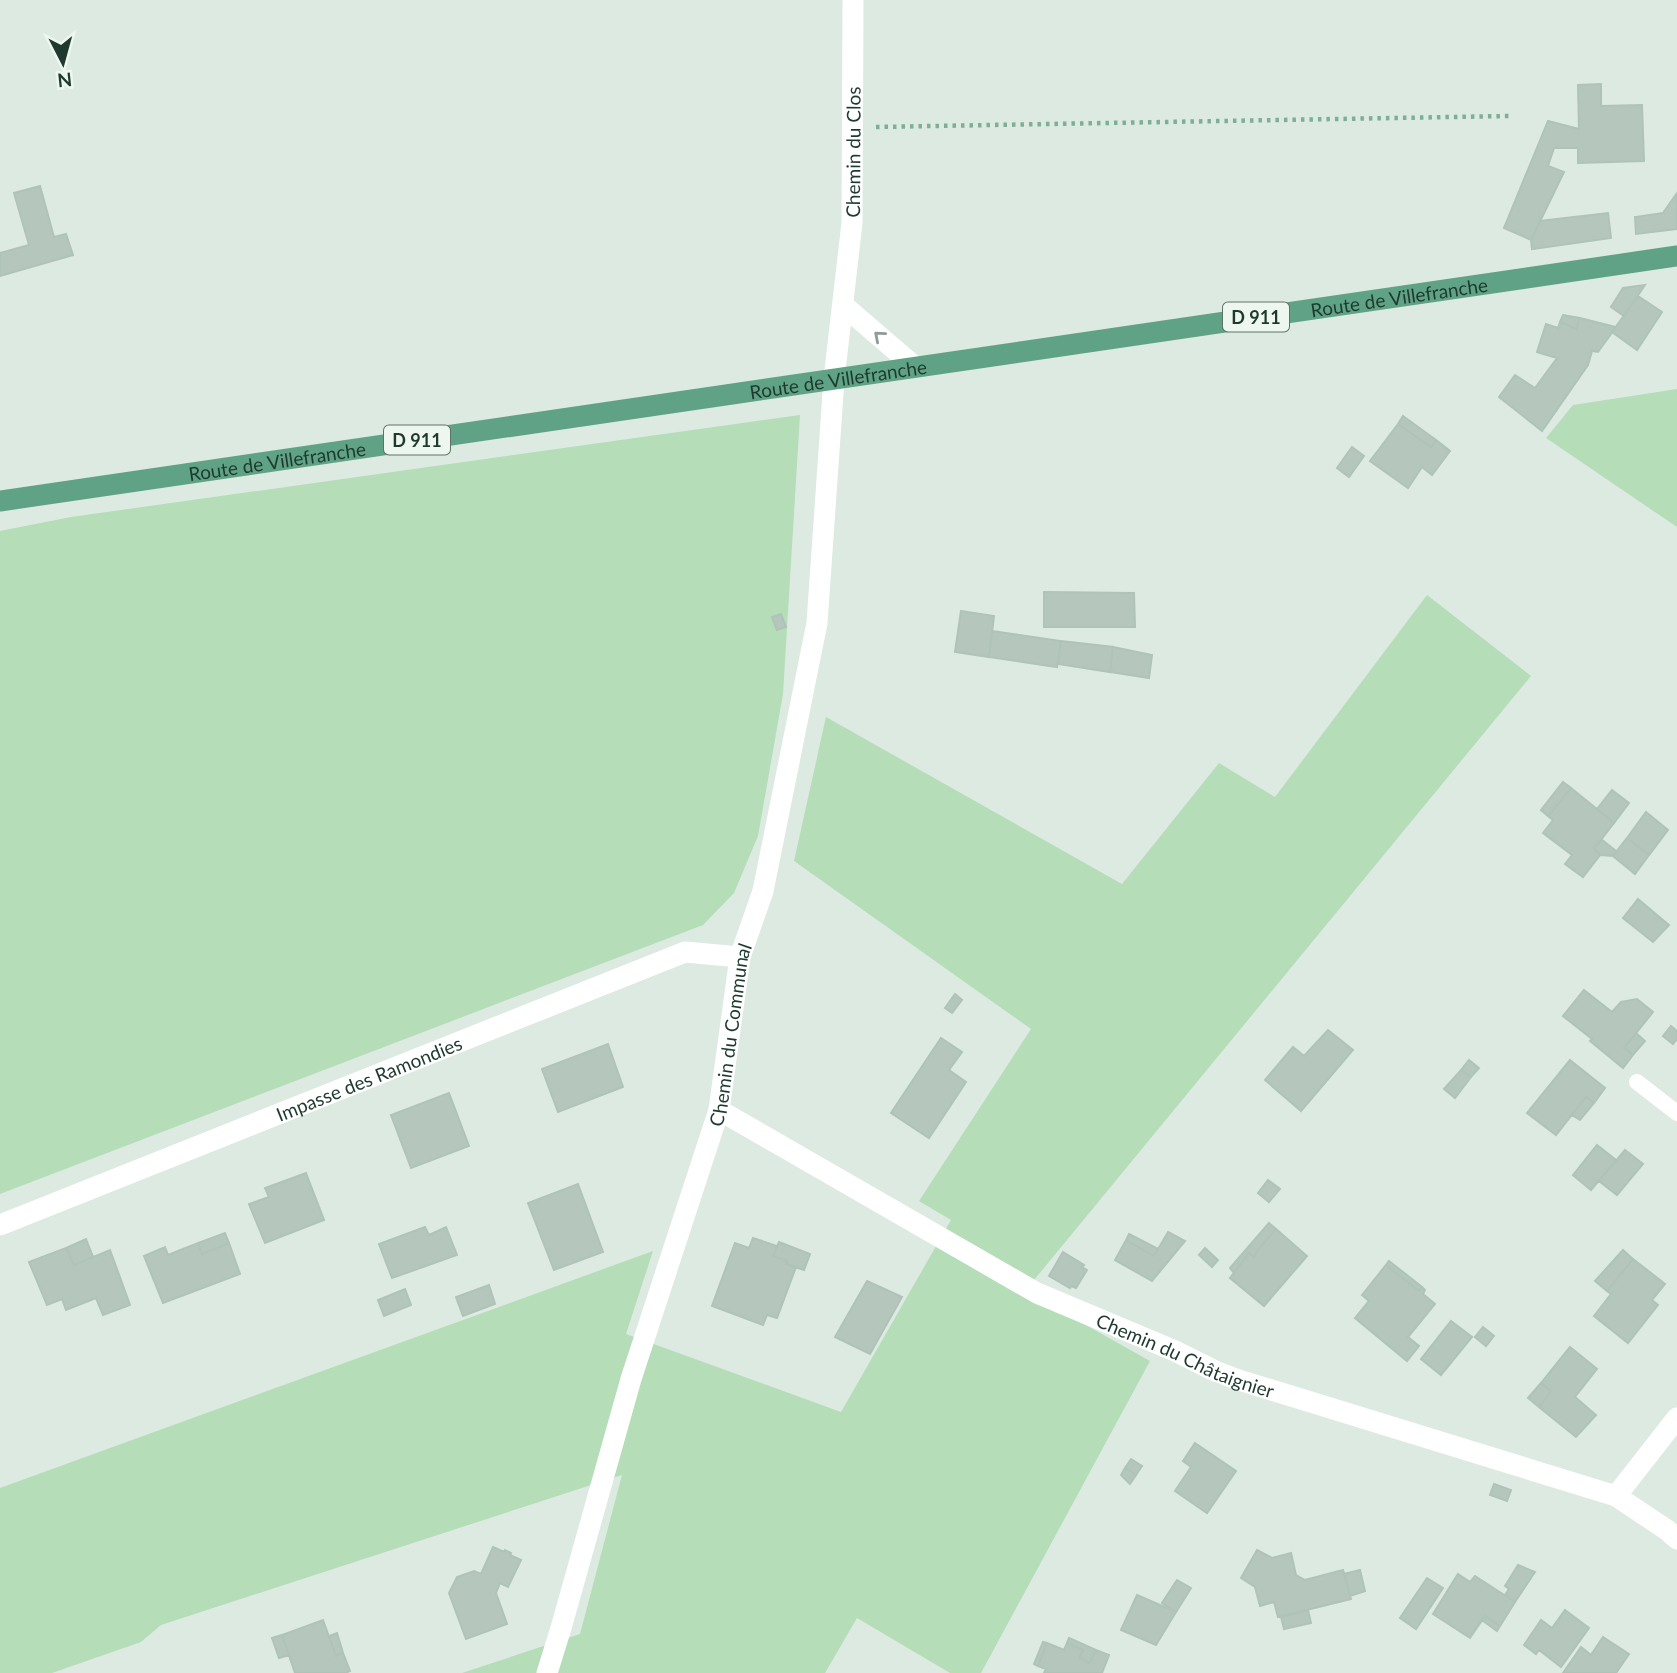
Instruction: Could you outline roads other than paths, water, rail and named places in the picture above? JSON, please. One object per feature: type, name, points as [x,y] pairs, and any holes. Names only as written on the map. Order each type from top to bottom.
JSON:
[{"type":"main road","name":"Route de Villefranche","points":[[0,500],[1677,256]]},
{"type":"street","name":"Chemin du Clos","points":[[834,379],[852,223],[853,0]]},
{"type":"street","points":[[843,305],[915,367]]},
{"type":"street","name":"Chemin du Communal","points":[[547,1673],[631,1379],[719,1110],[740,957],[763,891],[817,623],[834,379]]},
{"type":"street","name":"Impasse des Ramondies","points":[[0,1225],[685,952],[740,957]]},
{"type":"street","name":"Chemin du Châtaignier","points":[[719,1110],[1037,1293],[1240,1380],[1616,1496],[1677,1539]]},
{"type":"street","points":[[1616,1496],[1677,1419]]},
{"type":"lane","points":[[1637,1082],[1677,1113]]}]
